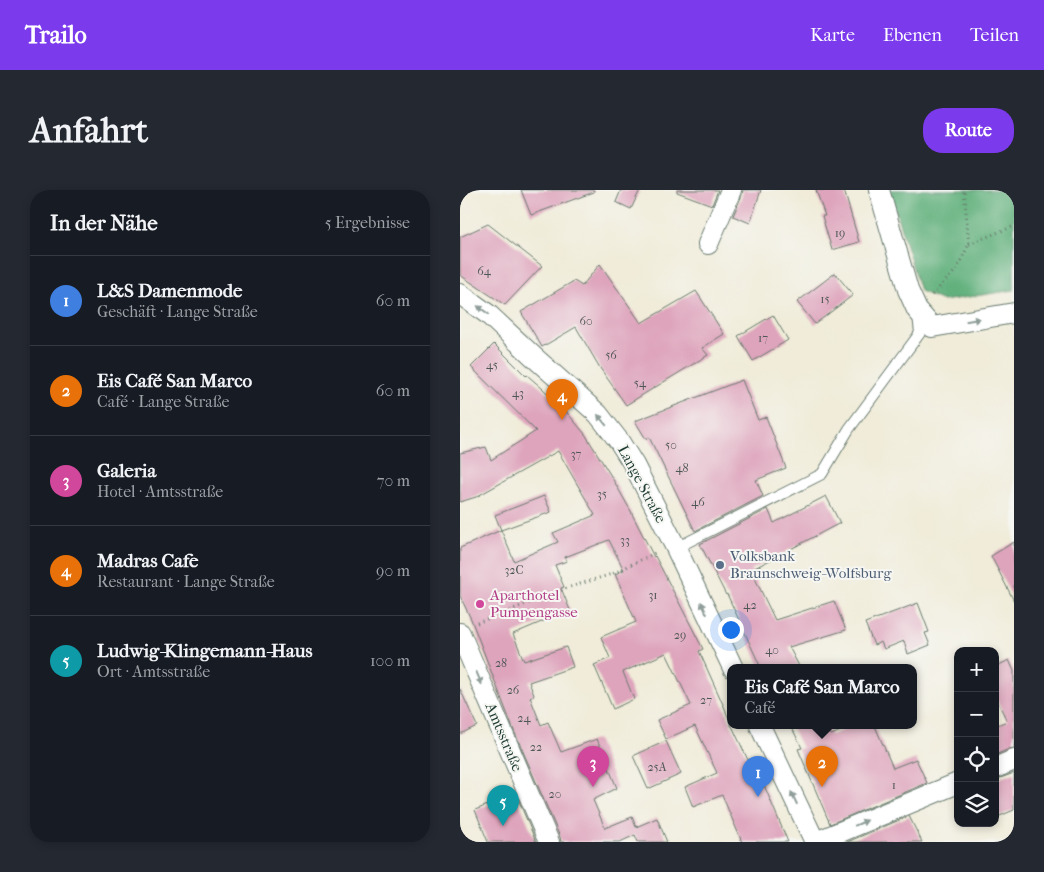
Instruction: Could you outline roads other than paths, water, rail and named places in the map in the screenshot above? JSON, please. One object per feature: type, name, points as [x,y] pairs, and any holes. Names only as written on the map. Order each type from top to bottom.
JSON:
[{"type":"street","points":[[708,244],[731,190]]},
{"type":"street","points":[[879,190],[908,290],[917,310],[932,327],[1014,313]]},
{"type":"street","name":"Lange Straße","points":[[460,294],[489,315],[534,358],[598,414],[619,441],[634,465],[675,546],[731,664]]},
{"type":"street","name":"Amtsstraße","points":[[465,630],[549,842]]},
{"type":"street","points":[[761,729],[816,842],[954,785]]},
{"type":"street","points":[[999,766],[1014,760]]},
{"type":"lane","points":[[675,546],[822,474],[849,429],[920,333],[917,310]]},
{"type":"place","name":"Madras Cafe","points":[[562,420]]},
{"type":"place","name":"Volksbank Braunschweig-Wolfsburg","points":[[720,565]]},
{"type":"place","name":"Aparthotel Pumpengasse","points":[[480,604]]},
{"type":"place","name":"Galeria","points":[[593,787]]},
{"type":"place","name":"Eis Café San Marco","points":[[822,787]]},
{"type":"place","name":"L&S Damenmode","points":[[758,797]]},
{"type":"place","name":"Ludwig-Klingemann-Haus","points":[[503,826]]}]
